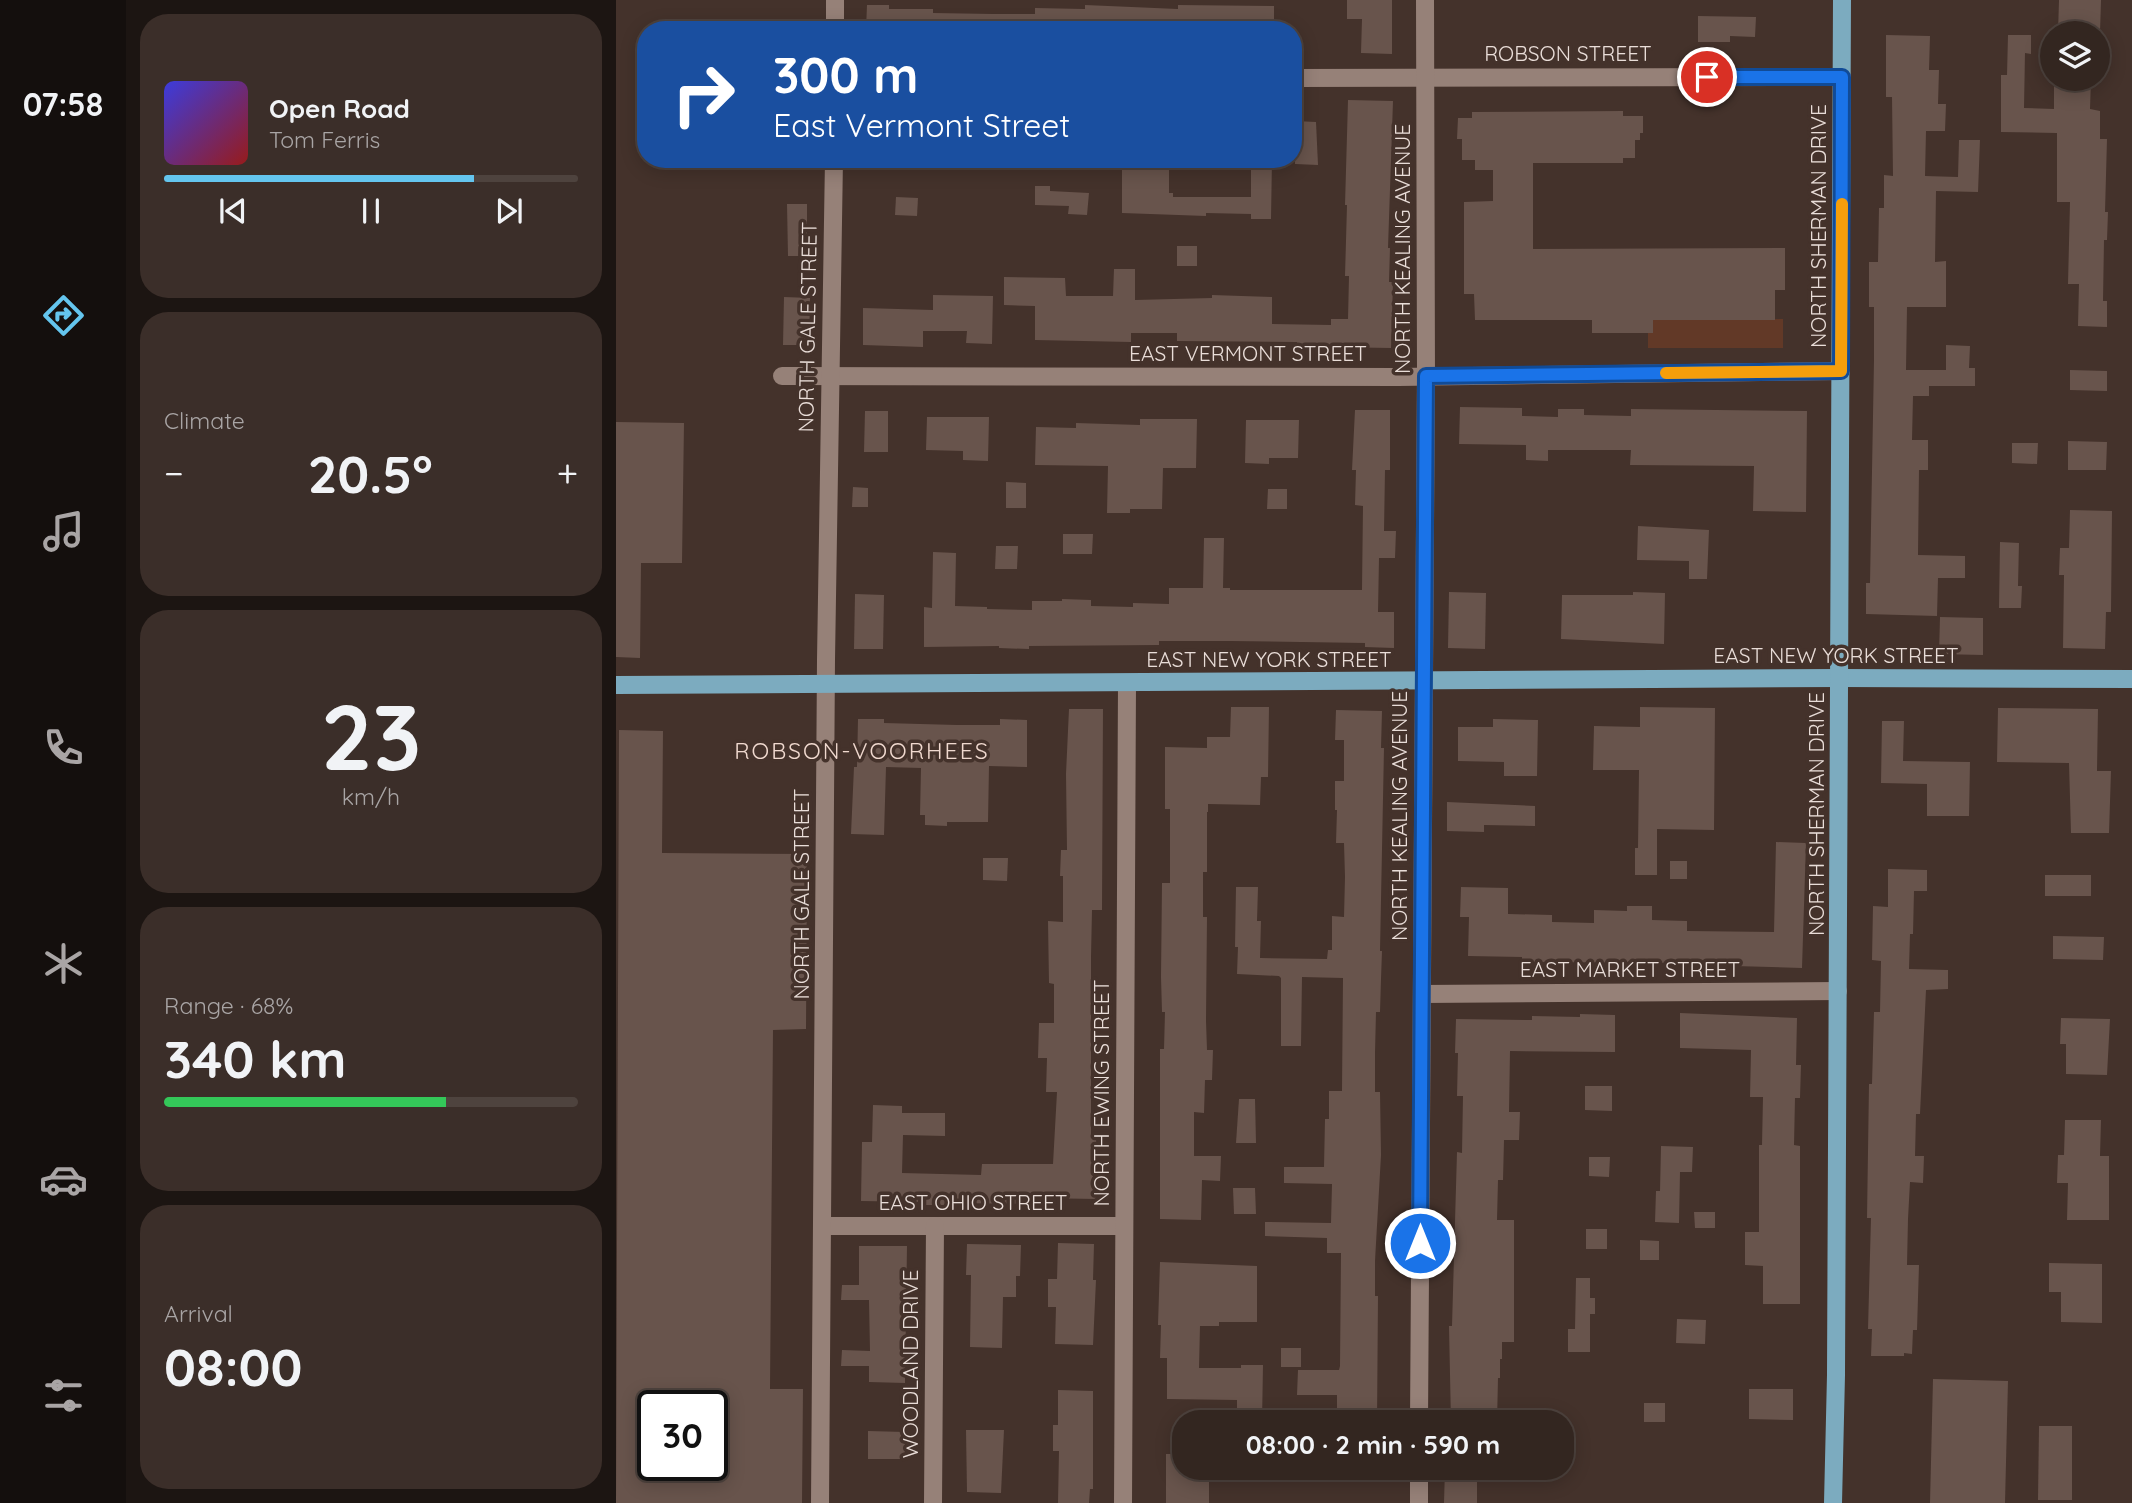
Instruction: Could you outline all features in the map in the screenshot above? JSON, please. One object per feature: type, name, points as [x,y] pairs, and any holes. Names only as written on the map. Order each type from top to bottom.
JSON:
[{"type":"main road","name":"NORTH SHERMAN DRIVE","points":[[1833,1503],[1842,0]]},
{"type":"main road","name":"EAST NEW YORK STREET","points":[[616,685],[1840,678],[2132,679]]},
{"type":"street","points":[[835,0],[835,21]]},
{"type":"street","name":"NORTH KEALING AVENUE","points":[[1419,1410],[1426,376],[1425,0]]},
{"type":"street","name":"ROBSON STREET","points":[[1302,78],[1842,77]]},
{"type":"street","name":"NORTH GALE STREET","points":[[820,1503],[826,685],[834,168]]},
{"type":"street","name":"EAST VERMONT STREET","points":[[782,376],[1426,376],[1841,371]]},
{"type":"street","name":"NORTH EWING STREET","points":[[1123,1503],[1127,684]]},
{"type":"street","name":"EAST MARKET STREET","points":[[1422,995],[1838,991]]},
{"type":"street","name":"EAST OHIO STREET","points":[[823,1226],[1124,1226]]},
{"type":"street","name":"WOODLAND DRIVE","points":[[933,1503],[935,1226]]},
{"type":"street","points":[[1419,1480],[1419,1503]]},
{"type":"shaded area","points":[[1783,319],[1783,348],[1648,348],[1648,333],[1653,333],[1653,320]]},
{"type":"building","points":[[1347,0],[1392,0],[1392,54],[1361,53],[1362,19],[1347,19]]},
{"type":"building","points":[[2059,0],[2101,0],[2100,21],[2058,21]]},
{"type":"building","points":[[867,5],[889,5],[889,9],[933,9],[933,13],[993,14],[1035,14],[1035,8],[1085,9],[1085,5],[1178,9],[1178,5],[1274,6],[1274,21],[866,21]]},
{"type":"building","points":[[1698,16],[1756,17],[1755,37],[1730,36],[1730,42],[1698,42]]},
{"type":"building","points":[[1886,35],[1930,36],[1929,70],[1939,70],[1938,104],[1946,104],[1945,131],[1926,131],[1925,176],[1958,177],[1959,140],[1980,140],[1978,192],[1936,191],[1935,262],[1946,261],[1946,307],[1907,307],[1906,370],[1946,370],[1946,345],[1970,346],[1969,368],[1975,368],[1975,386],[1929,386],[1929,396],[1913,396],[1912,440],[1928,440],[1928,470],[1919,470],[1918,555],[1965,556],[1965,578],[1938,578],[1937,616],[1866,614],[1866,583],[1870,583],[1874,360],[1874,307],[1869,307],[1869,262],[1878,262],[1879,208],[1884,208],[1884,175],[1893,176],[1892,97],[1886,97]]},
{"type":"building","points":[[2008,35],[2031,35],[2031,54],[2025,53],[2024,108],[2054,109],[2054,91],[2091,91],[2090,109],[2100,111],[2100,139],[2107,139],[2105,212],[2108,212],[2107,240],[2104,240],[2103,301],[2107,301],[2107,327],[2078,326],[2079,284],[2068,284],[2070,202],[2057,202],[2057,133],[2001,132],[2001,75],[2007,75]]},
{"type":"building","points":[[1348,100],[1393,101],[1388,248],[1389,282],[1393,282],[1391,348],[1330,347],[1297,342],[1177,341],[1177,333],[1131,333],[1131,342],[1035,340],[1035,306],[1004,305],[1004,277],[1065,278],[1066,296],[1113,296],[1114,269],[1135,269],[1135,300],[1212,298],[1212,295],[1272,297],[1272,324],[1331,325],[1331,319],[1348,319],[1349,276],[1345,276],[1345,205]]},
{"type":"building","points":[[1623,111],[1623,116],[1643,116],[1643,133],[1640,133],[1640,140],[1635,140],[1635,158],[1623,158],[1623,163],[1533,163],[1533,249],[1785,248],[1785,290],[1775,290],[1775,320],[1653,320],[1653,333],[1592,333],[1592,320],[1475,320],[1474,294],[1464,294],[1464,202],[1493,201],[1493,170],[1475,170],[1475,160],[1462,160],[1462,139],[1457,139],[1458,118],[1472,118],[1472,112]]},
{"type":"building","points":[[1302,121],[1316,122],[1318,165],[1302,164]]},
{"type":"building","points":[[1122,168],[1169,168],[1169,193],[1173,193],[1173,197],[1251,197],[1251,168],[1272,168],[1271,219],[1251,219],[1251,214],[1206,213],[1206,216],[1122,213]]},
{"type":"building","points":[[1035,186],[1050,186],[1050,191],[1089,193],[1087,215],[1068,214],[1069,206],[1035,205]]},
{"type":"building","points":[[896,197],[918,198],[917,216],[895,215]]},
{"type":"building","points":[[787,204],[807,204],[807,256],[788,256]]},
{"type":"building","points":[[1177,246],[1197,246],[1197,266],[1177,266]]},
{"type":"building","points":[[933,295],[993,296],[992,344],[966,343],[967,331],[923,331],[923,347],[863,345],[863,308],[933,310]]},
{"type":"building","points":[[784,297],[810,298],[809,345],[783,345]]},
{"type":"building","points":[[2070,370],[2107,371],[2107,391],[2070,390]]},
{"type":"building","points":[[1460,407],[1522,408],[1522,416],[1558,417],[1558,409],[1584,409],[1584,415],[1631,416],[1631,409],[1807,411],[1806,512],[1753,511],[1754,466],[1630,465],[1631,450],[1548,450],[1548,461],[1526,460],[1526,445],[1459,444]]},
{"type":"building","points":[[1355,410],[1390,410],[1390,470],[1385,470],[1384,531],[1396,531],[1395,558],[1379,558],[1378,612],[1394,612],[1394,648],[1365,647],[1365,643],[1230,641],[1159,641],[1159,645],[1029,646],[1029,649],[999,646],[924,647],[924,607],[932,608],[933,552],[956,553],[955,606],[987,609],[1032,610],[1032,601],[1062,599],[1091,600],[1091,606],[1169,604],[1169,588],[1203,588],[1204,538],[1224,538],[1223,588],[1362,590],[1363,506],[1355,505],[1356,470],[1352,470]]},
{"type":"building","points":[[865,411],[888,411],[888,452],[864,452]]},
{"type":"building","points":[[927,417],[989,417],[988,461],[963,460],[963,451],[926,450]]},
{"type":"building","points":[[1140,419],[1197,419],[1196,468],[1163,468],[1162,509],[1130,509],[1130,513],[1107,513],[1108,466],[1035,465],[1036,427],[1076,428],[1076,423],[1140,425]]},
{"type":"building","points":[[1246,420],[1299,420],[1298,458],[1269,458],[1269,464],[1245,463]]},
{"type":"building","points":[[616,422],[684,423],[682,563],[641,563],[640,658],[616,657]]},
{"type":"building","points":[[2068,441],[2107,442],[2106,470],[2068,470]]},
{"type":"building","points":[[2012,443],[2038,443],[2037,464],[2012,463]]},
{"type":"building","points":[[1006,482],[1026,483],[1026,508],[1006,508]]},
{"type":"building","points":[[853,487],[868,488],[868,507],[852,507]]},
{"type":"building","points":[[1268,489],[1287,489],[1287,509],[1267,509]]},
{"type":"building","points":[[2070,510],[2112,511],[2111,612],[2106,612],[2105,649],[2063,648],[2064,575],[2059,575],[2060,548],[2069,548]]},
{"type":"building","points":[[1638,526],[1709,530],[1707,579],[1689,579],[1689,561],[1637,560]]},
{"type":"building","points":[[1063,534],[1093,534],[1092,554],[1063,554]]},
{"type":"building","points":[[2000,542],[2019,543],[2018,586],[2022,586],[2021,608],[1999,608]]},
{"type":"building","points":[[996,546],[1018,546],[1017,569],[995,569]]},
{"type":"building","points":[[1449,592],[1486,593],[1485,649],[1448,648]]},
{"type":"building","points":[[1633,592],[1665,593],[1664,644],[1561,639],[1562,595],[1633,595]]},
{"type":"building","points":[[855,594],[884,595],[883,649],[854,649]]},
{"type":"building","points":[[1940,617],[1983,618],[1983,655],[1939,654]]},
{"type":"building","points":[[1231,707],[1269,707],[1268,777],[1261,777],[1260,805],[1208,804],[1207,812],[1207,872],[1203,872],[1203,917],[1207,917],[1206,1021],[1207,1050],[1213,1050],[1212,1080],[1205,1080],[1204,1113],[1194,1112],[1194,1156],[1221,1156],[1220,1181],[1202,1180],[1201,1220],[1160,1219],[1160,1049],[1164,1049],[1165,1012],[1162,1012],[1161,977],[1162,883],[1170,883],[1170,809],[1165,809],[1165,747],[1207,748],[1207,737],[1230,737]]},
{"type":"building","points":[[1640,707],[1715,708],[1714,830],[1657,829],[1657,875],[1635,875],[1639,770],[1593,770],[1594,726],[1640,727]]},
{"type":"building","points":[[1998,708],[2098,709],[2097,771],[2111,771],[2109,833],[2071,833],[2069,763],[1997,762]]},
{"type":"building","points":[[1069,709],[1103,709],[1102,910],[1092,910],[1091,957],[1091,1137],[1096,1137],[1098,1199],[1034,1198],[1034,1204],[954,1205],[861,1201],[862,1142],[872,1142],[873,1105],[902,1106],[902,1113],[945,1113],[945,1136],[903,1135],[902,1173],[981,1175],[982,1164],[1053,1164],[1057,1092],[1046,1092],[1047,1058],[1038,1058],[1039,1023],[1054,1023],[1054,984],[1049,983],[1048,921],[1063,922],[1063,876],[1060,876],[1061,850],[1067,850]]},
{"type":"building","points":[[1336,710],[1382,711],[1382,951],[1380,1012],[1376,1012],[1375,1053],[1375,1092],[1380,1092],[1381,1155],[1375,1261],[1375,1296],[1378,1296],[1377,1410],[1337,1410],[1337,1395],[1297,1395],[1298,1370],[1339,1370],[1341,1253],[1327,1253],[1327,1238],[1265,1236],[1265,1222],[1331,1223],[1332,1184],[1284,1183],[1284,1167],[1324,1167],[1325,1119],[1329,1119],[1329,1091],[1342,1091],[1343,978],[1302,977],[1301,1046],[1281,1046],[1281,978],[1237,974],[1238,947],[1235,947],[1236,887],[1258,887],[1260,958],[1327,959],[1328,950],[1332,950],[1332,916],[1344,917],[1345,877],[1344,843],[1336,843],[1335,810],[1335,781],[1344,781],[1344,740],[1335,740]]},
{"type":"building","points":[[858,719],[884,719],[884,723],[957,725],[1000,725],[1000,719],[1027,720],[1027,767],[989,766],[988,822],[947,822],[947,826],[925,825],[925,815],[920,815],[921,768],[886,767],[884,835],[851,834]]},
{"type":"building","points":[[1493,719],[1538,720],[1537,776],[1504,776],[1504,762],[1458,761],[1458,727],[1493,727]]},
{"type":"building","points":[[1882,721],[1904,721],[1903,761],[1970,762],[1969,816],[1927,816],[1927,784],[1881,783]]},
{"type":"building","points":[[619,730],[663,731],[662,853],[807,854],[806,1029],[773,1030],[770,1389],[803,1389],[802,1503],[616,1503]]},
{"type":"building","points":[[1447,802],[1535,806],[1535,826],[1484,825],[1484,832],[1447,831]]},
{"type":"building","points":[[1776,842],[1806,843],[1802,968],[1697,963],[1522,962],[1522,957],[1468,956],[1469,917],[1460,917],[1461,887],[1508,888],[1508,914],[1552,915],[1552,922],[1594,923],[1594,910],[1627,911],[1627,906],[1652,906],[1652,920],[1687,921],[1687,931],[1774,932]]},
{"type":"building","points":[[983,858],[1008,858],[1007,881],[983,880]]},
{"type":"building","points":[[1670,861],[1687,861],[1687,879],[1670,879]]},
{"type":"building","points":[[1888,869],[1927,870],[1927,891],[1914,891],[1909,969],[1948,970],[1948,989],[1926,990],[1920,1114],[1916,1114],[1915,1156],[1924,1156],[1923,1183],[1910,1182],[1908,1219],[1907,1265],[1919,1265],[1917,1330],[1913,1330],[1912,1354],[1871,1356],[1872,1329],[1868,1329],[1871,1218],[1867,1218],[1869,1084],[1872,1084],[1874,1012],[1880,1012],[1881,961],[1872,960],[1873,906],[1888,907]]},
{"type":"building","points":[[2045,875],[2091,875],[2091,896],[2045,896]]},
{"type":"building","points":[[2053,936],[2104,937],[2103,960],[2053,959]]},
{"type":"building","points":[[1680,1013],[1797,1018],[1796,1065],[1801,1065],[1800,1098],[1795,1098],[1794,1145],[1800,1146],[1800,1304],[1763,1304],[1763,1266],[1745,1265],[1745,1232],[1759,1232],[1759,1145],[1762,1145],[1763,1097],[1750,1097],[1751,1050],[1680,1048]]},
{"type":"building","points":[[1580,1014],[1615,1015],[1615,1052],[1510,1051],[1509,1112],[1520,1112],[1519,1140],[1504,1140],[1503,1180],[1498,1180],[1497,1220],[1514,1220],[1514,1342],[1502,1342],[1497,1410],[1451,1410],[1449,1326],[1452,1326],[1457,1152],[1462,1153],[1463,1096],[1457,1096],[1456,1019],[1532,1020],[1532,1016],[1580,1017]]},
{"type":"building","points":[[2061,1018],[2110,1019],[2107,1075],[2066,1074],[2066,1044],[2060,1044]]},
{"type":"building","points":[[1585,1086],[1612,1086],[1612,1111],[1585,1110]]},
{"type":"building","points":[[1239,1099],[1255,1099],[1256,1143],[1236,1143]]},
{"type":"building","points":[[2065,1120],[2101,1120],[2100,1156],[2109,1156],[2109,1220],[2067,1220],[2068,1183],[2057,1183],[2058,1155],[2064,1155]]},
{"type":"building","points":[[1661,1146],[1693,1147],[1692,1172],[1680,1172],[1679,1223],[1655,1222],[1656,1191],[1660,1191]]},
{"type":"building","points":[[1589,1157],[1610,1157],[1609,1177],[1589,1176]]},
{"type":"building","points":[[1233,1188],[1255,1188],[1256,1214],[1234,1214]]},
{"type":"building","points":[[1694,1212],[1715,1212],[1715,1228],[1695,1228]]},
{"type":"building","points":[[1586,1229],[1607,1229],[1607,1249],[1586,1249]]},
{"type":"building","points":[[1640,1240],[1659,1241],[1659,1260],[1640,1260]]},
{"type":"building","points":[[1058,1243],[1094,1244],[1093,1280],[1096,1280],[1093,1345],[1055,1344],[1056,1307],[1048,1307],[1048,1279],[1057,1279]]},
{"type":"building","points":[[967,1244],[1021,1245],[1016,1297],[1003,1297],[1002,1348],[970,1347],[971,1275],[966,1275]]},
{"type":"building","points":[[859,1246],[907,1246],[905,1383],[869,1382],[869,1366],[841,1366],[842,1350],[870,1351],[869,1300],[841,1300],[842,1285],[859,1285]]},
{"type":"building","points":[[1160,1262],[1257,1266],[1257,1322],[1219,1322],[1219,1326],[1200,1326],[1199,1368],[1263,1365],[1262,1410],[1237,1410],[1237,1400],[1167,1399],[1167,1358],[1160,1358],[1161,1325],[1158,1325]]},
{"type":"building","points":[[2049,1263],[2102,1264],[2102,1323],[2061,1322],[2061,1292],[2049,1292]]},
{"type":"building","points":[[1576,1278],[1590,1278],[1590,1298],[1595,1298],[1595,1314],[1590,1314],[1590,1352],[1568,1352],[1568,1329],[1575,1329]]},
{"type":"building","points":[[1677,1319],[1706,1320],[1705,1344],[1676,1343]]},
{"type":"building","points":[[1281,1348],[1301,1348],[1301,1367],[1281,1367]]},
{"type":"building","points":[[1933,1379],[2008,1381],[2005,1503],[1930,1503]]},
{"type":"building","points":[[1749,1389],[1793,1389],[1793,1420],[1749,1419]]},
{"type":"building","points":[[1058,1390],[1093,1391],[1093,1489],[1090,1489],[1089,1503],[1058,1503],[1059,1451],[1053,1451],[1053,1425],[1058,1425]]},
{"type":"building","points":[[1644,1403],[1665,1403],[1665,1422],[1644,1422]]},
{"type":"building","points":[[2039,1426],[2072,1426],[2072,1500],[2038,1500]]},
{"type":"building","points":[[966,1430],[1004,1430],[1001,1493],[967,1492]]},
{"type":"building","points":[[868,1431],[905,1432],[905,1459],[868,1459]]},
{"type":"building","points":[[1166,1454],[1172,1454],[1172,1480],[1209,1480],[1209,1503],[1166,1503]]},
{"type":"building","points":[[1445,1480],[1477,1480],[1477,1503],[1444,1503]]},
{"type":"slow traffic","points":[[1666,373],[1841,371],[1842,204]]},
{"type":"district","name":"ROBSON-VOORHEES","points":[[862,751]]},
{"type":"route","points":[[1420,1243],[1426,376],[1841,371],[1842,77],[1707,77]]}]
